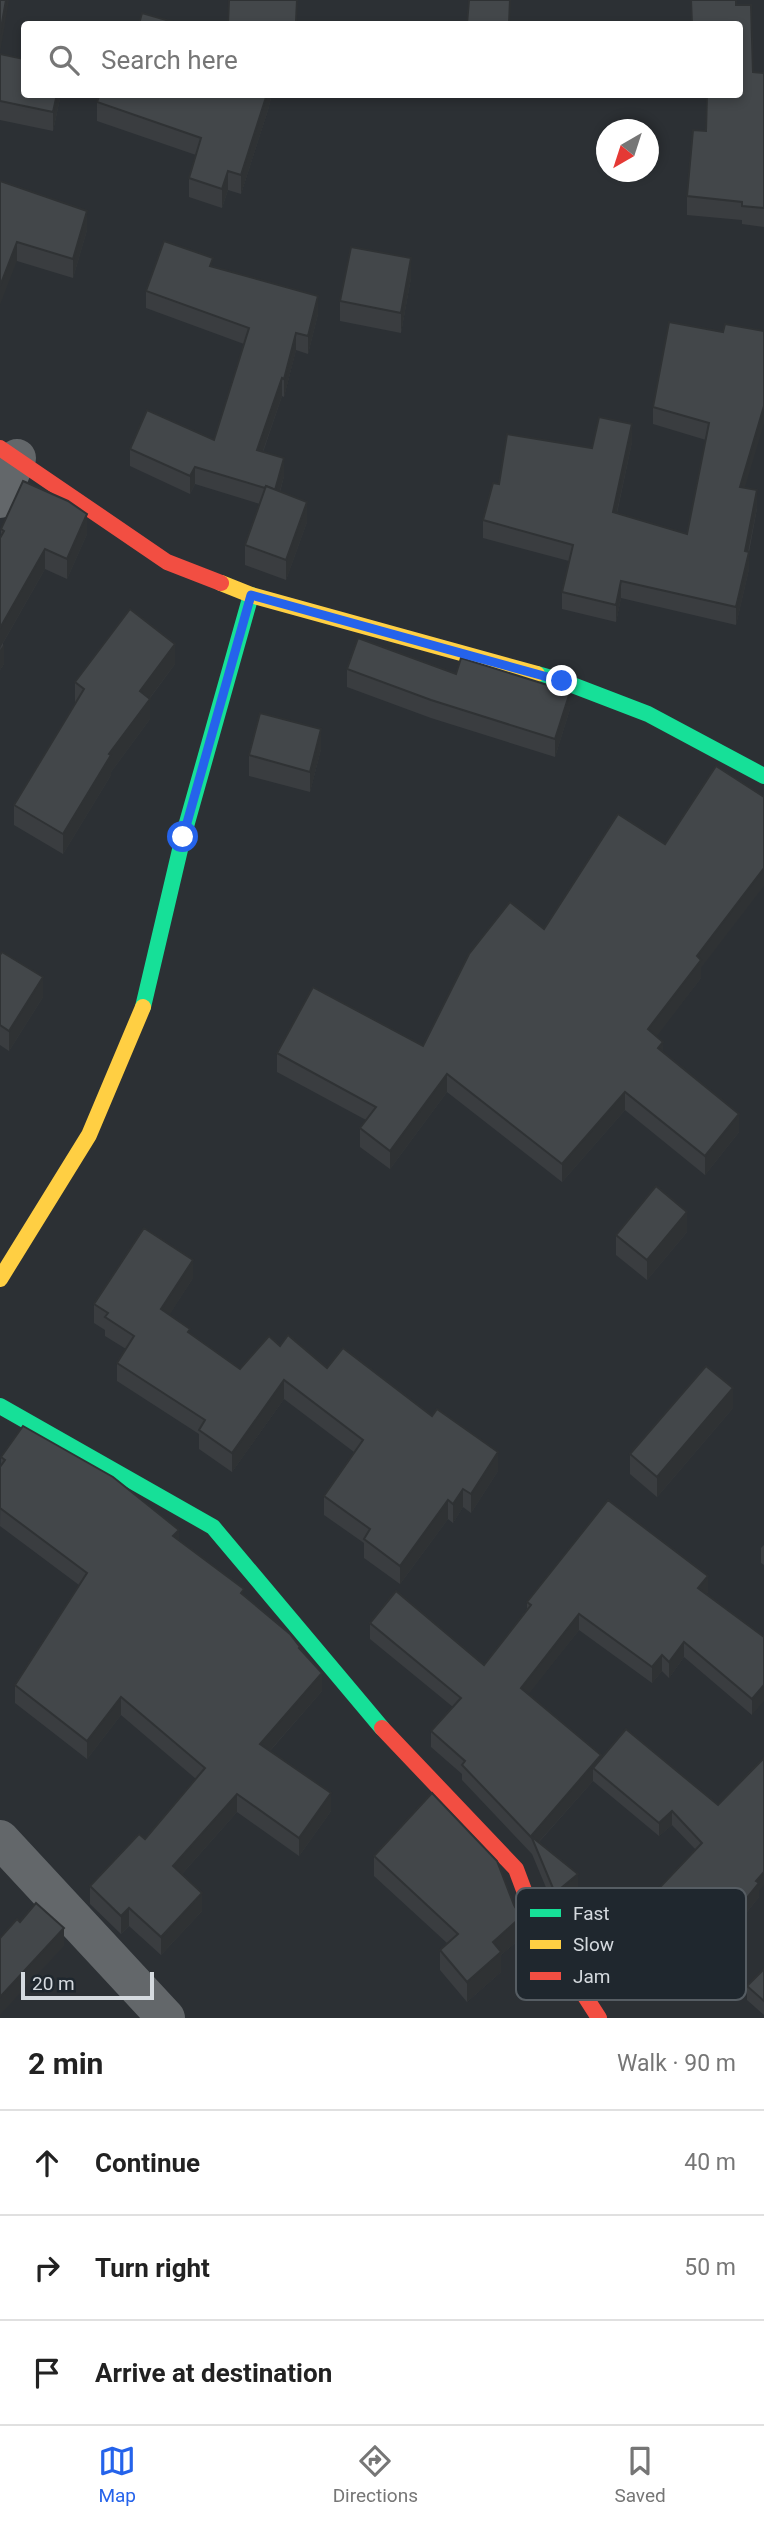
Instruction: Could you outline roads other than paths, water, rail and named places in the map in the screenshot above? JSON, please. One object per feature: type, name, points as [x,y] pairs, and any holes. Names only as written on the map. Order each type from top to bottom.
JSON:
[{"type":"street","points":[[0,499],[8,453],[167,562],[251,595],[562,681],[649,714],[764,776]]},
{"type":"street","points":[[0,1279],[89,1135],[143,1007],[183,837],[251,595]]},
{"type":"street","points":[[0,1406],[213,1527],[382,1728],[516,1869],[523,1888]]},
{"type":"street","points":[[0,1839],[166,2018]]},
{"type":"street","points":[[587,2000],[599,2018]]}]
